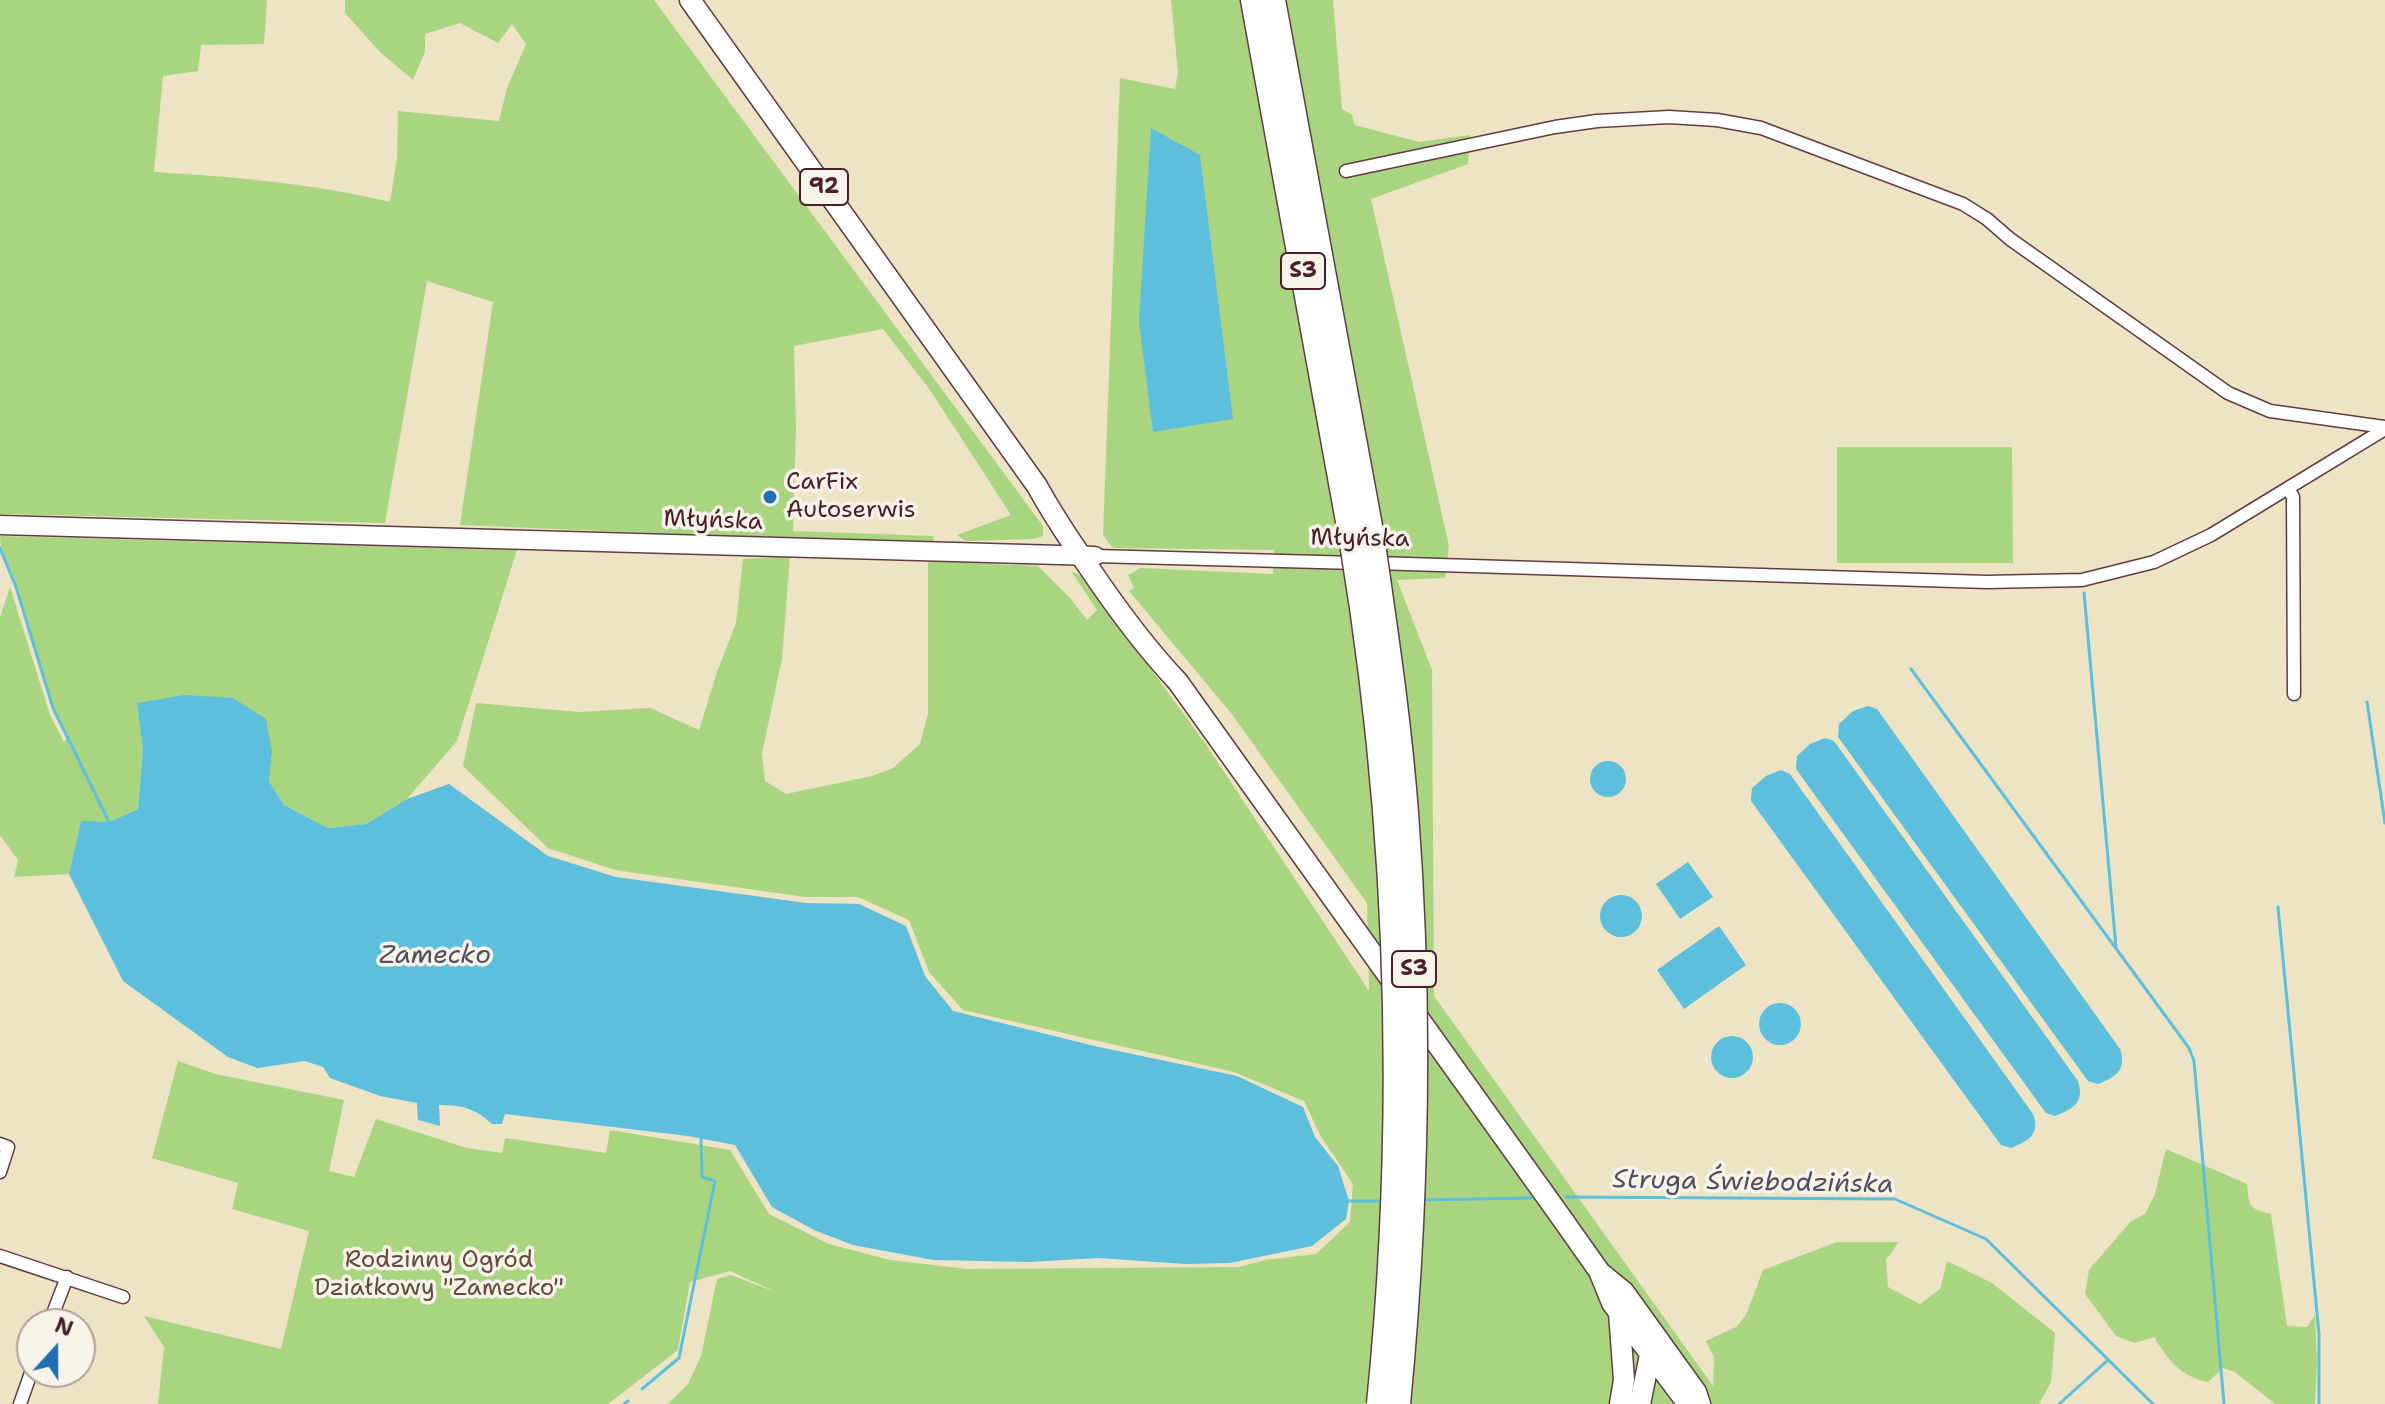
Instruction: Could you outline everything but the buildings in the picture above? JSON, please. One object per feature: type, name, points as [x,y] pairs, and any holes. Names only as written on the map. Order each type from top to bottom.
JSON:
[{"type":"highway","name":"S3","points":[[1253,0],[1362,540],[1394,954],[1395,1156],[1379,1404]]},
{"type":"highway","name":"S3","points":[[1273,0],[1406,809],[1414,956],[1415,1155],[1409,1283],[1398,1404]]},
{"type":"main road","name":"92","points":[[690,0],[1037,486],[1053,515],[1088,556],[1152,655],[1178,682],[1599,1271],[1619,1313],[1656,1350]]},
{"type":"main road","name":"92","points":[[1599,1271],[1624,1292],[1690,1403]]},
{"type":"main road","points":[[1619,1313],[1624,1380],[1620,1404]]},
{"type":"main road","points":[[1624,1380],[1635,1361],[1656,1350]]},
{"type":"main road","points":[[1640,1404],[1656,1350]]},
{"type":"main road","points":[[1640,1404],[1658,1398],[1690,1403]]},
{"type":"street","points":[[1346,171],[1597,121],[1669,117],[1717,120],[1761,128],[1963,204],[2203,376],[2252,405],[2293,416],[2385,428]]},
{"type":"street","name":"Młyńska","points":[[0,525],[1987,582],[2082,580],[2133,569],[2177,553],[2385,428]]},
{"type":"street","points":[[2288,488],[2293,497],[2294,694]]},
{"type":"street","points":[[0,1172],[4,1145]]},
{"type":"street","points":[[0,1256],[123,1297]]},
{"type":"street","points":[[55,1308],[67,1277]]},
{"type":"green space","points":[[0,0],[267,0],[264,44],[201,45],[198,71],[163,76],[154,172],[273,182],[390,202],[397,158],[398,111],[499,121],[507,88],[526,44],[512,24],[498,43],[460,23],[425,34],[425,52],[413,80],[380,52],[345,13],[345,0],[654,0],[1043,526],[1043,536],[966,541],[957,535],[1011,515],[930,390],[883,329],[794,346],[796,428],[793,531],[933,536],[935,545],[460,525],[493,302],[427,281],[385,523],[0,514]]},
{"type":"green space","name":"Rodzinny Ogród Działkowy \"Zamecko\"","points":[[1171,0],[1333,0],[1342,109],[1352,115],[1355,125],[1419,142],[1470,135],[1468,164],[1371,199],[1449,546],[1445,578],[1397,580],[1432,670],[1434,996],[1713,1386],[1714,1357],[1706,1341],[1736,1327],[1746,1315],[1763,1270],[1837,1242],[1899,1242],[1886,1260],[1888,1287],[1920,1304],[1940,1289],[1947,1261],[1992,1283],[2055,1333],[2051,1382],[2039,1404],[668,1404],[688,1384],[701,1356],[717,1279],[731,1275],[776,1292],[730,1271],[690,1282],[678,1350],[608,1404],[158,1404],[164,1347],[144,1316],[281,1349],[309,1231],[232,1209],[238,1183],[152,1158],[178,1061],[215,1074],[344,1100],[329,1171],[354,1177],[376,1119],[467,1148],[502,1153],[505,1138],[606,1153],[610,1130],[730,1150],[769,1214],[829,1244],[890,1260],[967,1269],[1239,1267],[1265,1260],[1316,1254],[1350,1222],[1353,1184],[1320,1135],[1304,1101],[1234,1072],[963,1010],[929,972],[909,920],[858,897],[805,897],[615,870],[548,848],[463,766],[476,703],[579,712],[650,708],[699,730],[736,623],[743,559],[790,556],[782,659],[762,753],[765,781],[786,794],[872,776],[893,768],[920,744],[928,713],[928,561],[1038,566],[1087,620],[1097,610],[1071,571],[1084,577],[1207,746],[1369,991],[1367,903],[1231,713],[1129,591],[1134,588],[1128,575],[1141,568],[1273,574],[1274,550],[1113,548],[1103,535],[1120,78],[1175,89],[1178,73]]},
{"type":"green space","points":[[1837,447],[2012,447],[2013,563],[1837,563]]},
{"type":"green space","points":[[0,536],[517,550],[457,741],[407,799],[366,824],[328,828],[284,805],[269,781],[272,752],[143,749],[138,809],[109,822],[81,822],[69,874],[14,877],[18,860],[0,835],[0,617],[10,587],[50,715],[64,742],[67,738],[52,702]]},
{"type":"green space","points":[[2166,1149],[2247,1184],[2251,1205],[2271,1214],[2287,1326],[2307,1327],[2315,1315],[2315,1404],[2275,1404],[2235,1372],[2223,1368],[2208,1382],[2190,1376],[2170,1360],[2154,1337],[2135,1343],[2116,1336],[2085,1294],[2089,1270],[2130,1222],[2145,1214],[2155,1194]]},
{"type":"water","points":[[1151,128],[1200,155],[1233,419],[1153,432],[1139,321]]},
{"type":"water","name":"Zamecko","points":[[184,695],[233,698],[266,719],[272,752],[269,781],[284,805],[328,828],[366,824],[407,799],[449,784],[548,856],[616,877],[806,903],[859,904],[906,926],[925,976],[953,1011],[1099,1047],[1237,1076],[1303,1107],[1315,1137],[1338,1166],[1349,1201],[1346,1219],[1312,1246],[1230,1263],[1185,1264],[1098,1258],[1030,1262],[933,1260],[853,1245],[814,1230],[772,1207],[735,1145],[688,1136],[505,1114],[502,1124],[492,1124],[474,1111],[447,1105],[439,1105],[440,1126],[418,1120],[417,1103],[380,1096],[330,1078],[323,1067],[305,1061],[257,1068],[228,1057],[123,981],[69,874],[81,821],[109,822],[138,809],[143,749],[137,703]]},
{"type":"water","points":[[1868,706],[1877,709],[2120,1049],[2121,1067],[2110,1079],[2098,1084],[2088,1081],[1838,737],[1839,724],[1853,711]]},
{"type":"water","points":[[1825,738],[1834,741],[2078,1081],[2079,1099],[2067,1111],[2055,1116],[2046,1113],[1796,769],[1797,756],[1810,744]]},
{"type":"water","points":[[1608,761],[1621,766],[1626,779],[1621,792],[1608,797],[1595,792],[1590,779],[1595,766]]},
{"type":"water","points":[[1781,770],[1790,774],[2033,1114],[2034,1132],[2028,1139],[2011,1148],[2001,1145],[1751,801],[1752,788],[1766,776]]},
{"type":"water","points":[[1688,862],[1713,897],[1680,919],[1656,884]]},
{"type":"water","points":[[1621,895],[1636,901],[1642,916],[1636,931],[1621,937],[1606,931],[1600,916],[1606,901]]},
{"type":"water","points":[[1719,926],[1746,965],[1684,1009],[1657,970]]},
{"type":"water","points":[[1780,1003],[1795,1009],[1801,1024],[1795,1039],[1780,1045],[1765,1039],[1759,1024],[1765,1009]]},
{"type":"water","points":[[1732,1036],[1747,1042],[1753,1057],[1747,1072],[1732,1078],[1717,1072],[1711,1057],[1717,1042]]},
{"type":"waterway","name":"Struga Świebodzińska","points":[[0,548],[16,587],[53,708],[109,822]]},
{"type":"waterway","points":[[2084,593],[2116,947]]},
{"type":"waterway","points":[[1911,669],[2189,1048],[2194,1061],[2224,1404]]},
{"type":"waterway","points":[[2367,702],[2385,823]]},
{"type":"waterway","points":[[2278,907],[2319,1334],[2319,1404]]},
{"type":"waterway","points":[[642,1389],[679,1358],[715,1181],[702,1177],[701,1138]]},
{"type":"waterway","name":"Struga Świebodzińska","points":[[1566,1197],[1895,1199],[1986,1239],[2153,1404]]},
{"type":"waterway","name":"Struga Świebodzińska","points":[[1420,1200],[1531,1198]]},
{"type":"waterway","name":"Struga Świebodzińska","points":[[1349,1201],[1385,1201]]},
{"type":"waterway","points":[[2059,1404],[2107,1361]]},
{"type":"waterway","points":[[624,1404],[628,1401]]},
{"type":"place","name":"CarFix Autoserwis","points":[[770,497]]}]
